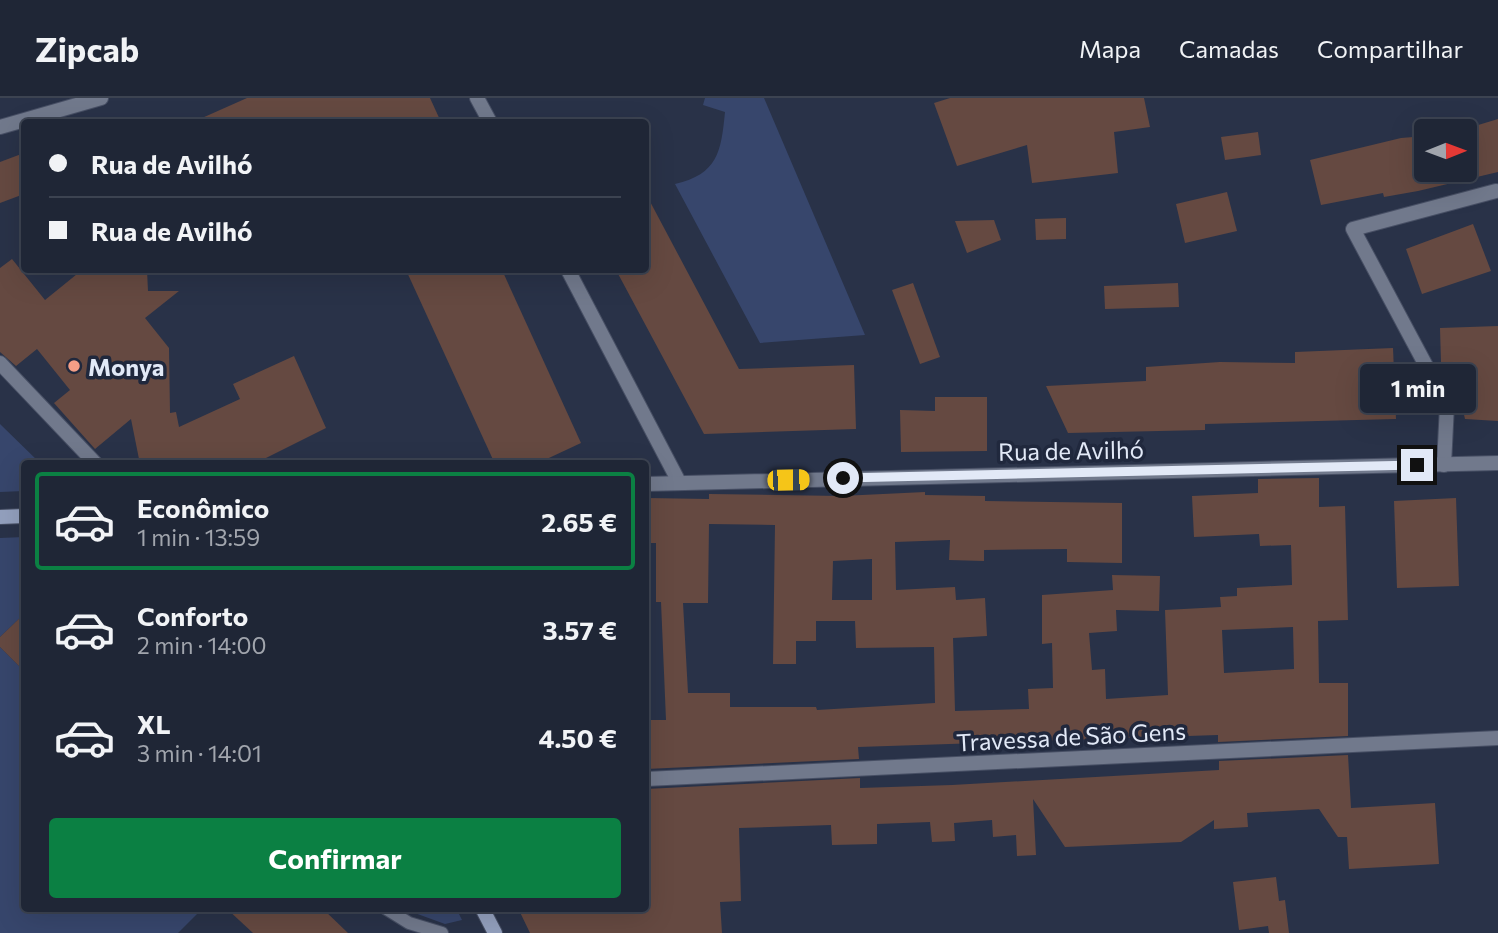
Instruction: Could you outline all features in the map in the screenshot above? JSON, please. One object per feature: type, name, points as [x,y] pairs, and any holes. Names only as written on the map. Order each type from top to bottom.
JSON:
[{"type":"main road","points":[[0,517],[21,516]]},
{"type":"main road","points":[[484,912],[495,933]]},
{"type":"street","points":[[28,119],[101,98]]},
{"type":"street","points":[[478,98],[488,119]]},
{"type":"street","points":[[0,127],[21,121]]},
{"type":"street","points":[[1444,465],[1447,405],[1353,229],[1496,191]]},
{"type":"street","points":[[570,273],[679,482]]},
{"type":"street","points":[[0,363],[92,460]]},
{"type":"street","name":"Rua de Avilhó","points":[[649,484],[1498,463]]},
{"type":"street","name":"Travessa de São Gens","points":[[649,779],[1498,738]]},
{"type":"lane","points":[[391,912],[434,933]]},
{"type":"shaded area","points":[[705,98],[764,98],[865,335],[760,343],[675,184],[700,174],[709,167],[719,150],[725,112],[703,105]]},
{"type":"shaded area","points":[[0,424],[37,460],[21,460],[21,491],[0,492]]},
{"type":"shaded area","points":[[21,537],[21,617],[0,637],[0,538]]},
{"type":"shaded area","points":[[0,647],[21,668],[21,912],[199,912],[178,933],[0,933]]},
{"type":"shaded area","points":[[412,912],[458,912],[462,920],[445,924]]},
{"type":"building","points":[[247,98],[430,98],[440,119],[200,119]]},
{"type":"building","points":[[950,98],[1144,98],[1150,127],[1114,132],[1118,173],[1032,183],[1027,145],[957,166],[934,103]]},
{"type":"building","points":[[1498,119],[1498,172],[1477,177],[1477,125]]},
{"type":"building","points":[[1258,132],[1261,155],[1225,160],[1221,137]]},
{"type":"building","points":[[1414,137],[1414,182],[1456,182],[1384,197],[1383,193],[1321,205],[1310,160]]},
{"type":"building","points":[[21,154],[21,195],[0,203],[0,162]]},
{"type":"building","points":[[1227,192],[1237,231],[1185,243],[1176,204]]},
{"type":"building","points":[[649,200],[739,369],[854,365],[856,429],[704,434],[618,273],[649,273]]},
{"type":"building","points":[[1066,218],[1066,239],[1036,240],[1035,219]]},
{"type":"building","points":[[994,220],[1001,240],[967,253],[955,221]]},
{"type":"building","points":[[1473,224],[1491,271],[1422,294],[1406,249]]},
{"type":"building","points":[[12,259],[45,300],[78,273],[147,273],[148,291],[179,291],[145,318],[169,348],[170,413],[176,412],[179,427],[240,399],[233,384],[294,356],[326,428],[262,460],[139,460],[131,419],[95,449],[54,403],[70,390],[37,349],[16,366],[0,352],[0,268]]},
{"type":"building","points":[[407,273],[503,273],[581,443],[545,460],[493,460]]},
{"type":"building","points":[[913,283],[940,357],[920,364],[892,290]]},
{"type":"building","points":[[1178,283],[1179,307],[1105,309],[1104,286]]},
{"type":"building","points":[[1498,326],[1498,421],[1465,419],[1452,363],[1441,363],[1440,328]]},
{"type":"building","points":[[1393,348],[1396,419],[1205,424],[1205,430],[1068,433],[1046,386],[1146,381],[1146,367],[1220,362],[1295,363],[1295,352]]},
{"type":"building","points":[[935,397],[987,397],[987,451],[901,452],[900,410],[935,411]]},
{"type":"building","points":[[1319,478],[1319,507],[1345,506],[1348,620],[1318,621],[1319,683],[1348,683],[1348,736],[1218,742],[1218,735],[858,747],[859,759],[649,769],[649,720],[666,720],[661,602],[656,602],[656,543],[649,543],[649,498],[709,499],[709,494],[841,496],[925,492],[925,495],[985,496],[985,501],[1122,503],[1122,563],[1067,562],[1067,549],[984,550],[984,561],[949,560],[950,540],[895,542],[896,590],[955,587],[956,600],[985,598],[987,636],[953,638],[955,711],[1029,709],[1028,689],[1053,688],[1052,643],[1042,644],[1042,595],[1113,590],[1112,575],[1160,576],[1159,611],[1116,610],[1117,631],[1089,633],[1092,670],[1105,669],[1106,699],[1168,695],[1165,610],[1221,607],[1220,597],[1237,596],[1237,588],[1292,585],[1291,545],[1260,546],[1259,534],[1194,537],[1192,496],[1258,493],[1258,479]],"holes":[[[709,524],[775,525],[773,664],[796,664],[796,641],[816,641],[816,621],[855,621],[856,648],[934,647],[935,703],[817,710],[816,707],[730,707],[730,693],[688,693],[683,603],[708,603]],[[872,559],[872,600],[832,600],[833,561]],[[1293,627],[1294,669],[1224,673],[1222,630]]]},
{"type":"building","points":[[1456,498],[1459,586],[1397,588],[1394,501]]},
{"type":"building","points":[[21,617],[21,668],[0,647],[0,637]]},
{"type":"building","points":[[1348,755],[1351,808],[1435,803],[1439,864],[1349,869],[1347,837],[1338,837],[1319,809],[1247,813],[1248,827],[1214,829],[1214,820],[1181,842],[1065,847],[1033,799],[1036,855],[1017,856],[1016,835],[993,837],[992,820],[954,823],[955,841],[932,842],[930,822],[877,824],[877,844],[832,845],[831,825],[739,828],[741,901],[720,902],[722,933],[530,933],[520,912],[649,912],[649,789],[860,778],[860,788],[952,785],[1219,770],[1219,761]]},
{"type":"building","points":[[1276,877],[1279,901],[1285,900],[1289,933],[1269,933],[1268,926],[1239,930],[1233,882]]},
{"type":"building","points":[[230,912],[326,912],[348,933],[253,933]]},
{"type":"place","name":"Monya","points":[[74,366]]},
{"type":"route","points":[[843,478],[1417,465]]}]
